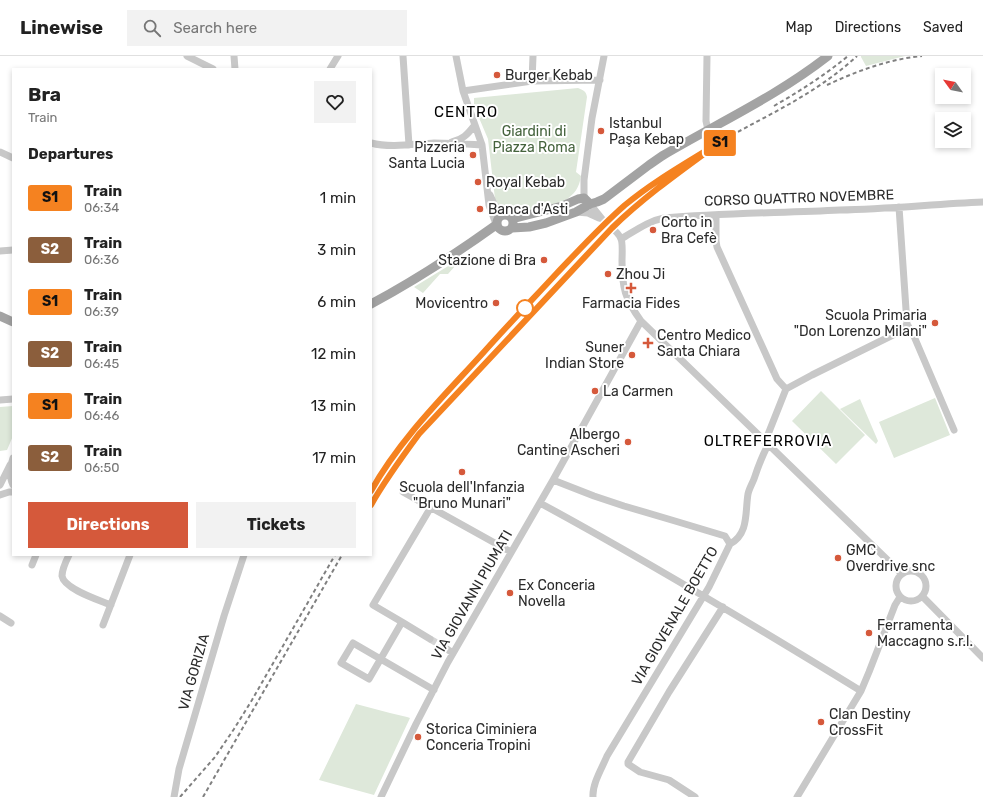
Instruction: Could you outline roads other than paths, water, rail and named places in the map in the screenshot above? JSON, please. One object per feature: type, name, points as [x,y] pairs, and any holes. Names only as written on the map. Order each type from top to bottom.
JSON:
[{"type":"main road","points":[[509,220],[562,206],[578,199],[587,201],[604,199],[656,160],[785,86],[806,73],[828,56]]},
{"type":"main road","points":[[498,227],[498,219],[500,217],[529,227],[576,212],[587,201]]},
{"type":"main road","points":[[498,227],[504,232],[508,231],[509,220]]},
{"type":"main road","points":[[372,303],[498,227]]},
{"type":"main road","points":[[0,316],[12,322]]},
{"type":"street","points":[[187,56],[211,68]]},
{"type":"street","points":[[234,56],[234,68]]},
{"type":"street","points":[[331,68],[338,56]]},
{"type":"street","points":[[403,56],[409,145]]},
{"type":"street","points":[[456,56],[463,91],[474,126],[482,145],[490,205],[498,227]]},
{"type":"street","points":[[532,81],[533,56]]},
{"type":"street","points":[[604,56],[592,118],[584,180],[587,201],[621,239],[624,289],[630,304],[641,321],[901,573]]},
{"type":"street","points":[[707,56],[706,121],[708,130]]},
{"type":"street","points":[[463,91],[532,81],[600,80]]},
{"type":"street","points":[[446,144],[460,140],[474,126]]},
{"type":"street","points":[[372,143],[376,145],[482,145]]},
{"type":"street","points":[[0,152],[12,158]]},
{"type":"street","points":[[488,191],[494,204],[509,220]]},
{"type":"street","name":"CORSO QUATTRO NOVEMBRE","points":[[621,239],[657,219],[670,217],[842,210],[983,202]]},
{"type":"street","points":[[899,207],[907,324],[913,334],[954,430]]},
{"type":"street","points":[[576,212],[588,213],[603,220]]},
{"type":"street","points":[[716,215],[717,247],[777,379],[786,389],[901,331],[907,324]]},
{"type":"street","points":[[0,250],[12,250]]},
{"type":"street","name":"VIA GIOVANNI PIUMATI","points":[[382,797],[453,653],[540,503],[641,321]]},
{"type":"street","name":"VIA GIOVENALE BOETTO","points":[[593,797],[600,772],[607,756],[704,596],[730,544],[741,535],[746,518],[748,493],[764,453],[786,389]]},
{"type":"street","points":[[0,400],[12,399]]},
{"type":"street","points":[[12,460],[12,482]]},
{"type":"street","points":[[0,485],[12,460]]},
{"type":"street","points":[[553,480],[576,490],[606,500],[724,536],[730,544]]},
{"type":"street","points":[[0,495],[12,492]]},
{"type":"street","points":[[403,492],[512,552]]},
{"type":"street","points":[[540,503],[587,528],[723,607],[861,691]]},
{"type":"street","points":[[430,639],[374,605],[431,507]]},
{"type":"street","points":[[32,565],[36,556]]},
{"type":"street","points":[[69,556],[62,571],[62,577],[65,582],[74,589],[111,605]]},
{"type":"street","points":[[103,624],[130,556]]},
{"type":"street","name":"VIA GORIZIA","points":[[174,797],[179,769],[224,616],[244,556]]},
{"type":"street","points":[[908,570],[913,570],[922,574],[926,583],[926,588],[922,596],[918,599],[909,601],[900,597],[895,589],[895,584],[901,573],[908,570]]},
{"type":"street","points":[[922,596],[983,658]]},
{"type":"street","points":[[797,797],[861,691],[895,605],[900,597]]},
{"type":"street","points":[[695,797],[669,780],[640,772],[628,764],[628,762],[669,692],[723,607]]},
{"type":"street","points":[[0,616],[11,623]]},
{"type":"street","points":[[402,622],[382,659],[369,679],[341,662],[353,643],[382,659],[434,690]]},
{"type":"street","points":[[442,646],[453,653]]},
{"type":"tunnel","points":[[430,639],[442,646]]},
{"type":"railway","points":[[774,106],[793,95],[848,56]]},
{"type":"railway","points":[[372,489],[385,468],[416,426],[451,386],[600,228],[625,205],[652,184],[689,160],[810,91],[834,75],[857,56]]},
{"type":"railway","points":[[827,85],[873,66],[922,56]]},
{"type":"railway","points":[[372,503],[400,460],[433,419],[612,228],[630,211],[681,171]]},
{"type":"railway","points":[[180,797],[215,757],[234,729],[334,556]]},
{"type":"railway","points":[[203,797],[341,556]]},
{"type":"train","name":"S1","points":[[372,489],[402,444],[427,413],[543,288],[606,223],[645,189],[665,175],[723,140],[630,211],[612,228],[419,434],[383,484],[372,503]]},
{"type":"place","name":"Burger Kebab","points":[[497,75]]},
{"type":"place","name":"Istanbul Paşa Kebap","points":[[601,131]]},
{"type":"place","name":"Pizzeria Santa Lucia","points":[[473,155]]},
{"type":"place","name":"Royal Kebab","points":[[478,182]]},
{"type":"place","name":"Banca d'Asti","points":[[480,209]]},
{"type":"place","name":"Corto in Bra Cefè","points":[[653,230]]},
{"type":"place","name":"Stazione di Bra","points":[[544,260]]},
{"type":"place","name":"Zhou Ji","points":[[608,274]]},
{"type":"place","name":"Farmacia Fides","points":[[631,288]]},
{"type":"place","name":"Movicentro","points":[[496,303]]},
{"type":"place","name":"Scuola Primaria \"Don Lorenzo Milani\"","points":[[935,323]]},
{"type":"place","name":"Centro Medico Santa Chiara","points":[[648,343]]},
{"type":"place","name":"Suner Indian Store","points":[[632,355]]},
{"type":"place","name":"La Carmen","points":[[595,391]]},
{"type":"place","name":"Albergo Cantine Ascheri","points":[[628,442]]},
{"type":"place","name":"Scuola dell'Infanzia \"Bruno Munari\"","points":[[462,472]]},
{"type":"place","name":"GMC Overdrive snc","points":[[838,558]]},
{"type":"place","name":"Ex Conceria Novella","points":[[510,593]]},
{"type":"place","name":"Ferramenta Maccagno s.r.l.","points":[[869,633]]},
{"type":"place","name":"Clan Destiny CrossFit","points":[[821,722]]},
{"type":"place","name":"Storica Ciminiera Conceria Tropini","points":[[418,737]]},
{"type":"district","name":"CENTRO","points":[[466,112]]},
{"type":"district","name":"OLTREFERROVIA","points":[[768,441]]},
{"type":"park label","name":"Giardini di Piazza Roma","points":[[534,140]]}]
